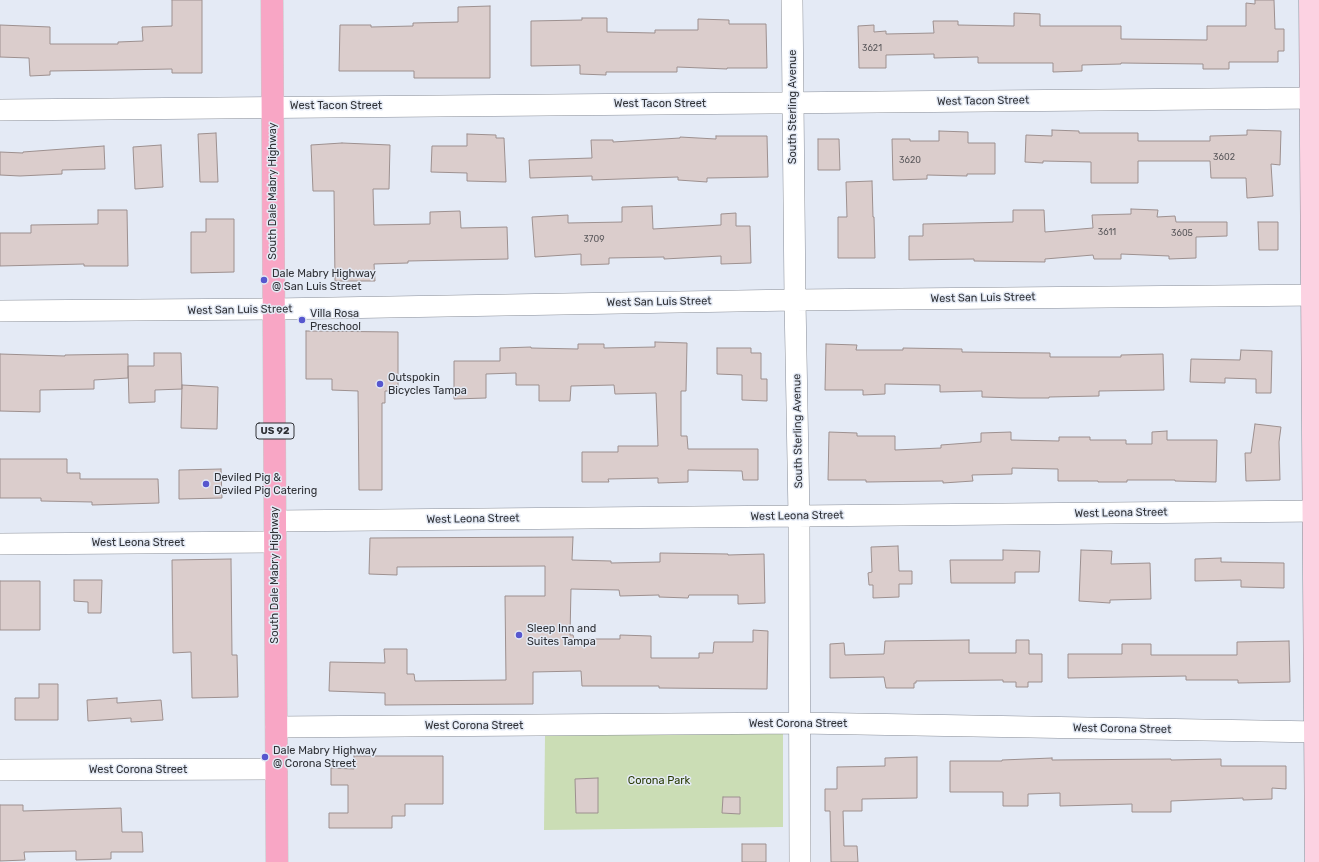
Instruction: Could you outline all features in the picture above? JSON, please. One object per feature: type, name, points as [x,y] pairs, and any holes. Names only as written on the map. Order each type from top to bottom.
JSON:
[{"type":"main road","name":"South Dale Mabry Highway","points":[[272,0],[277,862]]},
{"type":"street","name":"South Sterling Avenue","points":[[792,0],[795,300],[800,516],[800,862]]},
{"type":"street","points":[[1310,0],[1315,98],[1317,511],[1316,862]]},
{"type":"street","name":"West Tacon Street","points":[[0,110],[1315,98]]},
{"type":"street","name":"West San Luis Street","points":[[0,311],[274,309],[795,300],[1316,295]]},
{"type":"street","name":"West Leona Street","points":[[0,544],[275,531],[800,516],[1317,511]]},
{"type":"street","name":"West Corona Street","points":[[276,727],[800,723],[1317,732]]},
{"type":"street","name":"West Corona Street","points":[[0,770],[277,769]]},
{"type":"green space","name":"Corona Park","points":[[545,734],[783,734],[783,827],[544,830]]},
{"type":"building","points":[[172,0],[202,0],[202,73],[172,73],[172,69],[50,71],[50,75],[30,76],[29,58],[0,57],[0,25],[50,27],[50,44],[118,44],[118,42],[143,41],[142,27],[172,26]]},
{"type":"building","points":[[1255,0],[1274,0],[1275,29],[1284,29],[1284,51],[1278,51],[1278,62],[1229,62],[1229,69],[1203,69],[1203,64],[1121,63],[1082,65],[1082,71],[1053,72],[1053,63],[978,63],[978,57],[934,58],[934,54],[886,55],[886,68],[859,68],[858,26],[874,25],[874,32],[886,31],[886,34],[934,33],[933,21],[958,21],[958,25],[1014,26],[1014,13],[1040,14],[1040,26],[1121,26],[1121,39],[1207,40],[1207,26],[1246,26],[1246,3],[1255,4]]},
{"type":"building","points":[[490,6],[490,78],[414,78],[414,71],[339,71],[340,25],[371,25],[371,27],[413,26],[413,23],[458,22],[458,7]]},
{"type":"building","points":[[582,18],[607,18],[607,32],[655,33],[655,30],[698,30],[698,19],[729,20],[729,24],[766,24],[767,68],[727,69],[677,67],[677,72],[606,72],[606,75],[580,74],[580,65],[531,66],[531,21],[582,20]]},
{"type":"building","points":[[1052,130],[1079,131],[1079,133],[1138,133],[1138,141],[1210,141],[1210,136],[1247,135],[1247,130],[1281,131],[1280,165],[1271,164],[1273,196],[1247,198],[1246,178],[1211,178],[1210,161],[1138,161],[1138,183],[1091,183],[1091,162],[1025,162],[1026,135],[1052,136]]},
{"type":"building","points":[[939,131],[968,132],[968,143],[995,143],[995,174],[967,174],[967,176],[927,175],[927,179],[893,180],[892,139],[910,139],[910,141],[939,141]]},
{"type":"building","points":[[216,133],[218,182],[200,182],[198,134]]},
{"type":"building","points":[[467,134],[496,135],[496,138],[504,138],[506,182],[467,181],[467,173],[431,172],[432,146],[467,146]]},
{"type":"building","points":[[716,136],[767,136],[768,177],[707,178],[707,182],[678,180],[678,177],[592,180],[592,176],[530,178],[529,160],[592,158],[591,140],[613,140],[613,142],[680,137],[716,139]]},
{"type":"building","points":[[818,139],[839,139],[840,170],[818,170]]},
{"type":"building","points":[[342,143],[390,145],[389,189],[373,189],[374,225],[430,224],[430,212],[460,211],[461,228],[507,227],[508,259],[408,261],[408,263],[374,264],[375,281],[335,281],[334,191],[313,191],[311,145]]},
{"type":"building","points":[[161,145],[163,187],[135,189],[133,147]]},
{"type":"building","points":[[104,146],[105,169],[62,170],[62,174],[20,176],[0,175],[0,152],[23,153]]},
{"type":"building","points":[[872,181],[875,258],[838,258],[838,217],[847,217],[846,182]]},
{"type":"building","points":[[652,206],[653,229],[721,225],[721,214],[736,213],[736,226],[750,226],[751,263],[721,264],[721,256],[664,259],[664,257],[609,258],[609,264],[581,265],[581,254],[535,257],[532,217],[568,215],[568,223],[622,222],[622,207]]},
{"type":"building","points":[[1131,209],[1158,210],[1157,217],[1175,216],[1176,222],[1227,222],[1227,236],[1196,237],[1196,258],[1169,259],[1169,256],[1121,254],[1121,259],[1094,259],[1093,255],[1045,259],[1045,262],[974,261],[974,259],[909,260],[909,236],[923,236],[923,224],[1013,222],[1013,210],[1044,210],[1045,232],[1093,228],[1092,215],[1131,214]]},
{"type":"building","points":[[98,210],[127,210],[128,266],[84,266],[84,264],[0,266],[0,233],[31,233],[31,225],[98,224]]},
{"type":"building","points":[[206,219],[234,219],[234,272],[191,273],[191,232],[206,232]]},
{"type":"building","points":[[1258,222],[1278,222],[1278,250],[1259,250]]},
{"type":"building","points":[[306,331],[398,332],[398,391],[385,391],[385,403],[382,403],[382,490],[359,490],[358,391],[332,390],[332,379],[306,379]]},
{"type":"building","points":[[655,342],[687,343],[686,391],[681,391],[681,436],[687,436],[688,449],[758,449],[758,480],[743,480],[742,471],[688,470],[688,482],[658,483],[658,478],[608,479],[609,482],[582,482],[582,452],[618,452],[618,446],[658,446],[656,393],[615,394],[614,385],[571,386],[570,401],[539,401],[539,385],[516,385],[516,373],[486,374],[486,398],[454,399],[454,361],[500,361],[500,348],[531,347],[578,349],[578,344],[604,344],[604,348],[655,347]]},
{"type":"building","points":[[826,344],[857,345],[856,350],[903,350],[903,348],[962,349],[962,352],[1050,353],[1050,357],[1121,357],[1121,355],[1163,354],[1164,390],[1099,391],[1099,396],[1019,398],[982,397],[982,391],[940,392],[940,385],[885,384],[885,394],[863,395],[863,390],[825,390]]},
{"type":"building","points":[[717,348],[751,348],[751,353],[761,353],[761,379],[767,379],[767,401],[742,400],[742,375],[717,374]]},
{"type":"building","points":[[1241,350],[1272,351],[1271,393],[1256,393],[1256,379],[1225,378],[1225,383],[1190,382],[1191,359],[1240,360]]},
{"type":"building","points":[[154,353],[181,353],[182,389],[155,390],[155,402],[129,403],[128,366],[154,366]]},
{"type":"building","points":[[0,354],[65,356],[128,354],[128,378],[94,380],[94,389],[40,390],[40,412],[0,411]]},
{"type":"building","points":[[182,385],[218,387],[217,429],[181,428]]},
{"type":"building","points":[[1255,424],[1281,427],[1279,442],[1280,480],[1246,481],[1245,453],[1251,453]]},
{"type":"building","points":[[1167,431],[1167,440],[1217,440],[1216,482],[1175,480],[1127,480],[1127,482],[1058,481],[1058,469],[1012,468],[1012,474],[972,475],[973,481],[943,483],[943,481],[866,482],[866,480],[828,480],[829,432],[857,433],[857,436],[895,436],[895,450],[941,448],[941,445],[981,442],[981,433],[1011,432],[1011,440],[1059,441],[1059,437],[1090,437],[1090,440],[1126,440],[1126,444],[1152,444],[1152,432]]},
{"type":"building","points":[[0,459],[67,459],[67,473],[80,473],[80,479],[158,479],[159,503],[92,505],[92,502],[41,501],[41,498],[0,498]]},
{"type":"building","name":"Deviled Pig & Deviled Pig Catering","points":[[221,469],[222,498],[179,499],[179,470]]},
{"type":"building","points":[[573,537],[572,560],[611,561],[611,563],[660,562],[660,553],[728,555],[764,554],[765,603],[738,604],[738,595],[689,595],[688,598],[659,597],[659,595],[620,596],[619,590],[571,589],[570,635],[573,635],[574,639],[620,639],[620,635],[651,636],[651,658],[699,658],[699,653],[713,653],[714,642],[753,642],[753,630],[768,631],[767,689],[659,688],[659,686],[582,686],[581,671],[533,672],[533,704],[385,705],[385,693],[329,691],[330,662],[385,663],[384,649],[407,649],[407,674],[414,674],[415,681],[506,680],[505,596],[545,596],[545,566],[397,567],[397,575],[369,574],[370,538]]},
{"type":"building","points":[[898,546],[899,571],[912,571],[912,584],[899,584],[899,597],[873,598],[873,585],[869,585],[868,573],[872,572],[871,547]]},
{"type":"building","points":[[1003,550],[1040,551],[1039,572],[1015,572],[1015,583],[951,583],[950,560],[1003,560]]},
{"type":"building","points":[[1081,550],[1112,551],[1111,564],[1150,563],[1151,599],[1110,600],[1110,603],[1079,601]]},
{"type":"building","points":[[1221,558],[1221,562],[1284,563],[1284,588],[1241,587],[1241,580],[1195,581],[1195,559]]},
{"type":"building","points":[[231,559],[232,655],[237,655],[238,697],[192,698],[191,652],[173,653],[172,560]]},
{"type":"building","points":[[74,580],[102,580],[101,613],[88,613],[88,602],[74,601]]},
{"type":"building","points":[[0,581],[40,581],[40,630],[0,630]]},
{"type":"building","points":[[969,640],[969,653],[1016,653],[1016,640],[1029,640],[1029,654],[1042,654],[1042,682],[1028,682],[1028,687],[1016,687],[1016,682],[1003,682],[1003,680],[916,681],[916,683],[914,683],[914,688],[886,688],[884,677],[830,678],[830,644],[844,643],[845,655],[884,654],[885,641]]},
{"type":"building","points":[[1289,641],[1290,682],[1238,683],[1238,680],[1186,680],[1186,676],[1068,678],[1068,654],[1122,654],[1122,644],[1151,644],[1151,655],[1237,655],[1237,642]]},
{"type":"building","points":[[39,684],[58,684],[58,720],[15,720],[15,698],[39,698]]},
{"type":"building","points":[[117,698],[117,703],[161,700],[163,720],[131,722],[131,718],[88,721],[87,700]]},
{"type":"building","points":[[354,756],[443,756],[443,804],[405,804],[405,816],[392,816],[392,828],[329,828],[329,813],[348,813],[348,785],[331,785],[331,768],[354,769]]},
{"type":"building","points":[[917,757],[917,798],[862,799],[862,811],[843,811],[844,846],[857,846],[858,862],[831,862],[830,811],[825,811],[825,789],[837,789],[837,767],[885,766],[885,758]]},
{"type":"building","points":[[1052,758],[1052,760],[1221,759],[1221,766],[1286,766],[1286,789],[1272,788],[1272,799],[1243,800],[1243,798],[1171,801],[1171,812],[1132,812],[1132,804],[1060,806],[1060,793],[1028,794],[1028,806],[1003,806],[1003,792],[950,792],[950,761],[1002,761]]},
{"type":"building","points":[[598,778],[598,813],[576,813],[575,779]]},
{"type":"building","points":[[723,797],[740,797],[740,814],[722,813]]},
{"type":"building","points":[[0,805],[23,805],[23,811],[121,808],[122,832],[142,832],[143,852],[111,852],[111,859],[76,860],[76,851],[24,852],[25,860],[0,861]]},
{"type":"building","points":[[742,844],[766,844],[766,862],[742,862]]},
{"type":"place","name":"Dale Mabry Highway @ San Luis Street","points":[[264,280]]},
{"type":"place","name":"Villa Rosa Preschool","points":[[302,320]]},
{"type":"place","name":"Outspokin Bicycles Tampa","points":[[380,384]]},
{"type":"place","name":"Deviled Pig & Deviled Pig Catering","points":[[206,484]]},
{"type":"place","name":"Sleep Inn and Suites Tampa","points":[[519,635]]},
{"type":"place","name":"Dale Mabry Highway @ Corona Street","points":[[265,757]]}]
